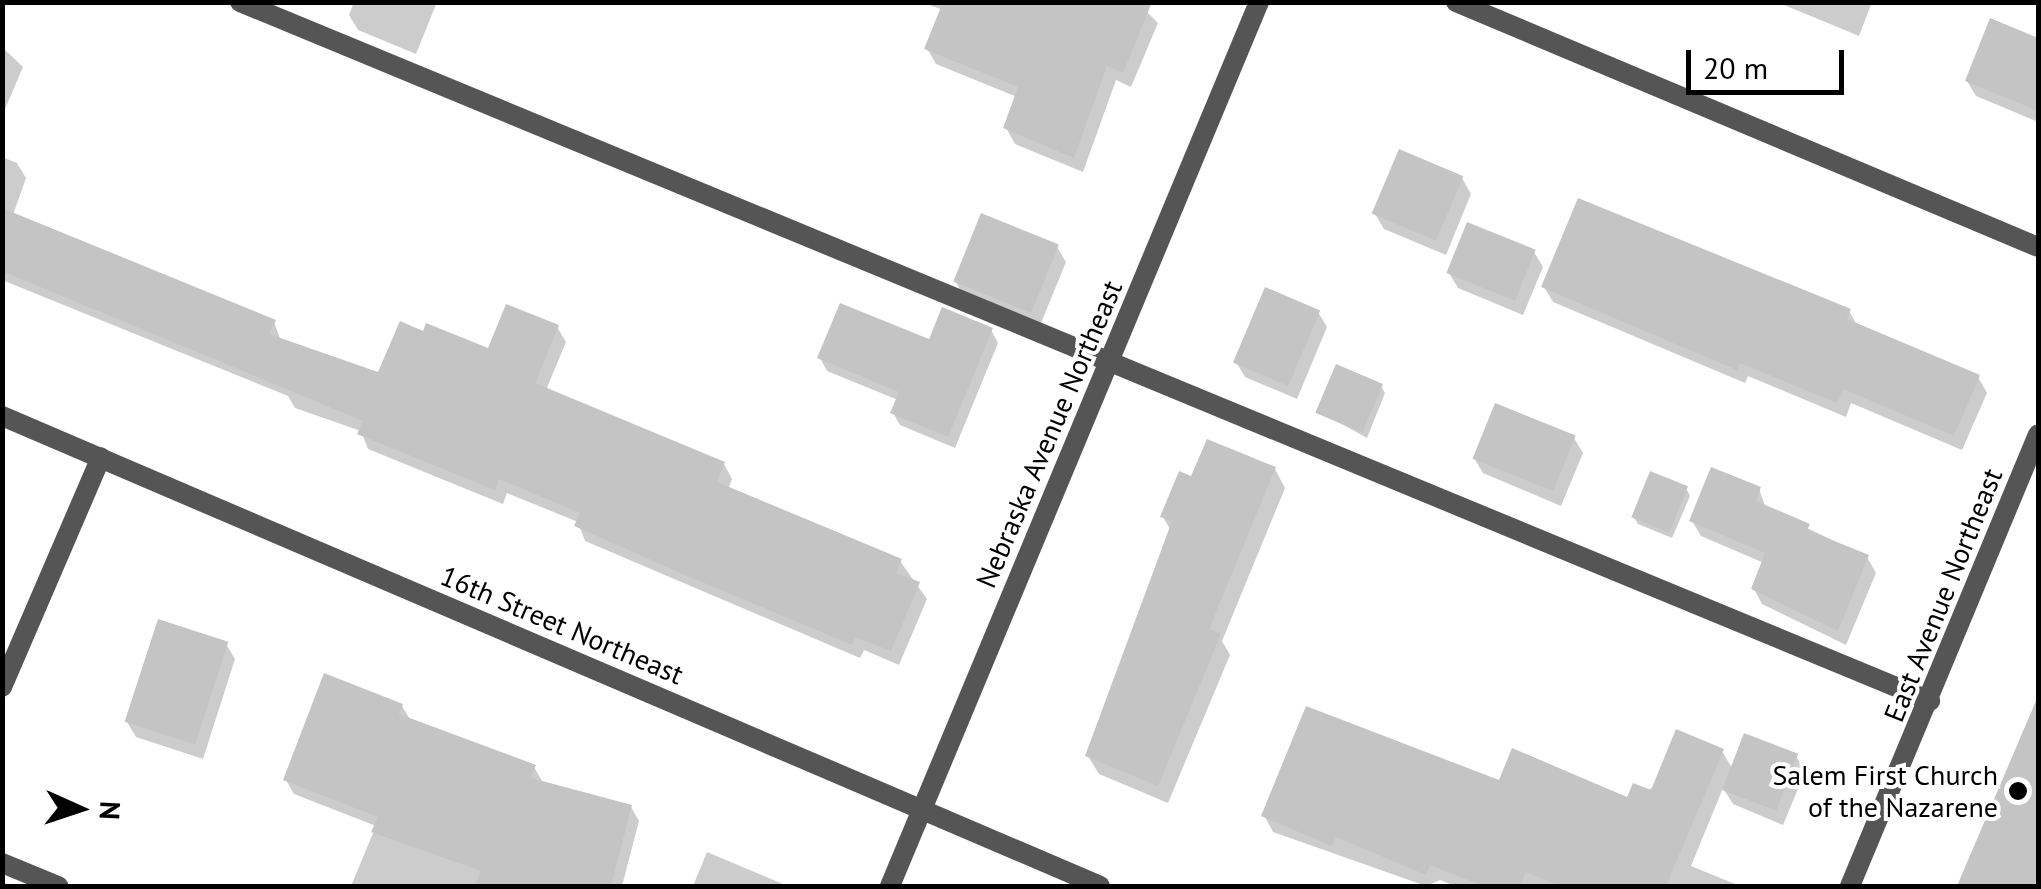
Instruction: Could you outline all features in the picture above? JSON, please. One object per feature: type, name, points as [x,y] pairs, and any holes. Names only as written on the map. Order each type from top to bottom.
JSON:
[{"type":"street","points":[[240,2],[1930,701]]},
{"type":"street","name":"Nebraska Avenue Northeast","points":[[890,886],[1259,2]]},
{"type":"street","points":[[1456,2],[2038,247]]},
{"type":"street","name":"16th Street Northeast","points":[[2,416],[1100,886]]},
{"type":"street","name":"East Avenue Northeast","points":[[1850,886],[2038,435]]},
{"type":"street","points":[[2,687],[101,457]]},
{"type":"street","points":[[2,863],[58,886]]},
{"type":"building","points":[[943,2],[1152,2],[1123,73],[1107,66],[1074,158],[1003,128],[1018,87],[924,49]]},
{"type":"building","points":[[1990,18],[2038,38],[2038,111],[1965,81]]},
{"type":"building","points":[[1399,149],[1463,176],[1436,241],[1372,213]]},
{"type":"building","points":[[1578,198],[1851,309],[1847,319],[1980,375],[1954,436],[1843,389],[1837,403],[1740,363],[1737,370],[1541,287]]},
{"type":"building","points":[[2,208],[276,320],[269,334],[378,372],[400,321],[423,331],[426,323],[488,348],[506,304],[559,325],[535,383],[725,462],[717,482],[902,559],[896,573],[920,582],[891,651],[855,637],[852,645],[685,575],[574,526],[580,513],[499,479],[495,490],[357,434],[363,421],[2,271]]},
{"type":"building","points":[[981,213],[1059,244],[1031,313],[953,282]]},
{"type":"building","points":[[1467,222],[1536,250],[1515,301],[1446,273]]},
{"type":"building","points":[[1265,287],[1320,310],[1288,386],[1233,362]]},
{"type":"building","points":[[840,303],[929,339],[942,307],[993,328],[948,437],[890,413],[899,392],[817,358]]},
{"type":"building","points":[[1336,364],[1383,384],[1362,433],[1315,413]]},
{"type":"building","points":[[1495,403],[1576,436],[1553,491],[1473,459]]},
{"type":"building","points":[[1207,439],[1276,467],[1209,629],[1221,634],[1158,786],[1085,756],[1172,521],[1160,517],[1179,471],[1191,476]]},
{"type":"building","points":[[1711,467],[1761,487],[1756,501],[1810,524],[1807,530],[1869,555],[1838,631],[1751,589],[1765,553],[1689,521]]},
{"type":"building","points":[[1650,471],[1688,486],[1669,533],[1631,517]]},
{"type":"building","points":[[158,619],[228,642],[195,745],[125,722]]},
{"type":"building","points":[[324,673],[403,704],[399,714],[536,765],[531,778],[632,805],[611,886],[474,886],[481,871],[371,832],[378,817],[283,780]]},
{"type":"building","name":"Salem First Church of the Nazarene","points":[[2038,696],[2038,886],[1957,886]]},
{"type":"building","points":[[1306,706],[1499,780],[1512,748],[1627,797],[1633,783],[1651,790],[1676,729],[1724,749],[1666,886],[1560,886],[1526,872],[1520,886],[1483,886],[1430,865],[1426,875],[1336,837],[1332,846],[1261,816]]},
{"type":"building","points":[[1744,733],[1798,754],[1776,811],[1722,790]]},
{"type":"place","name":"Salem First Church of the Nazarene","points":[[2018,791]]}]
